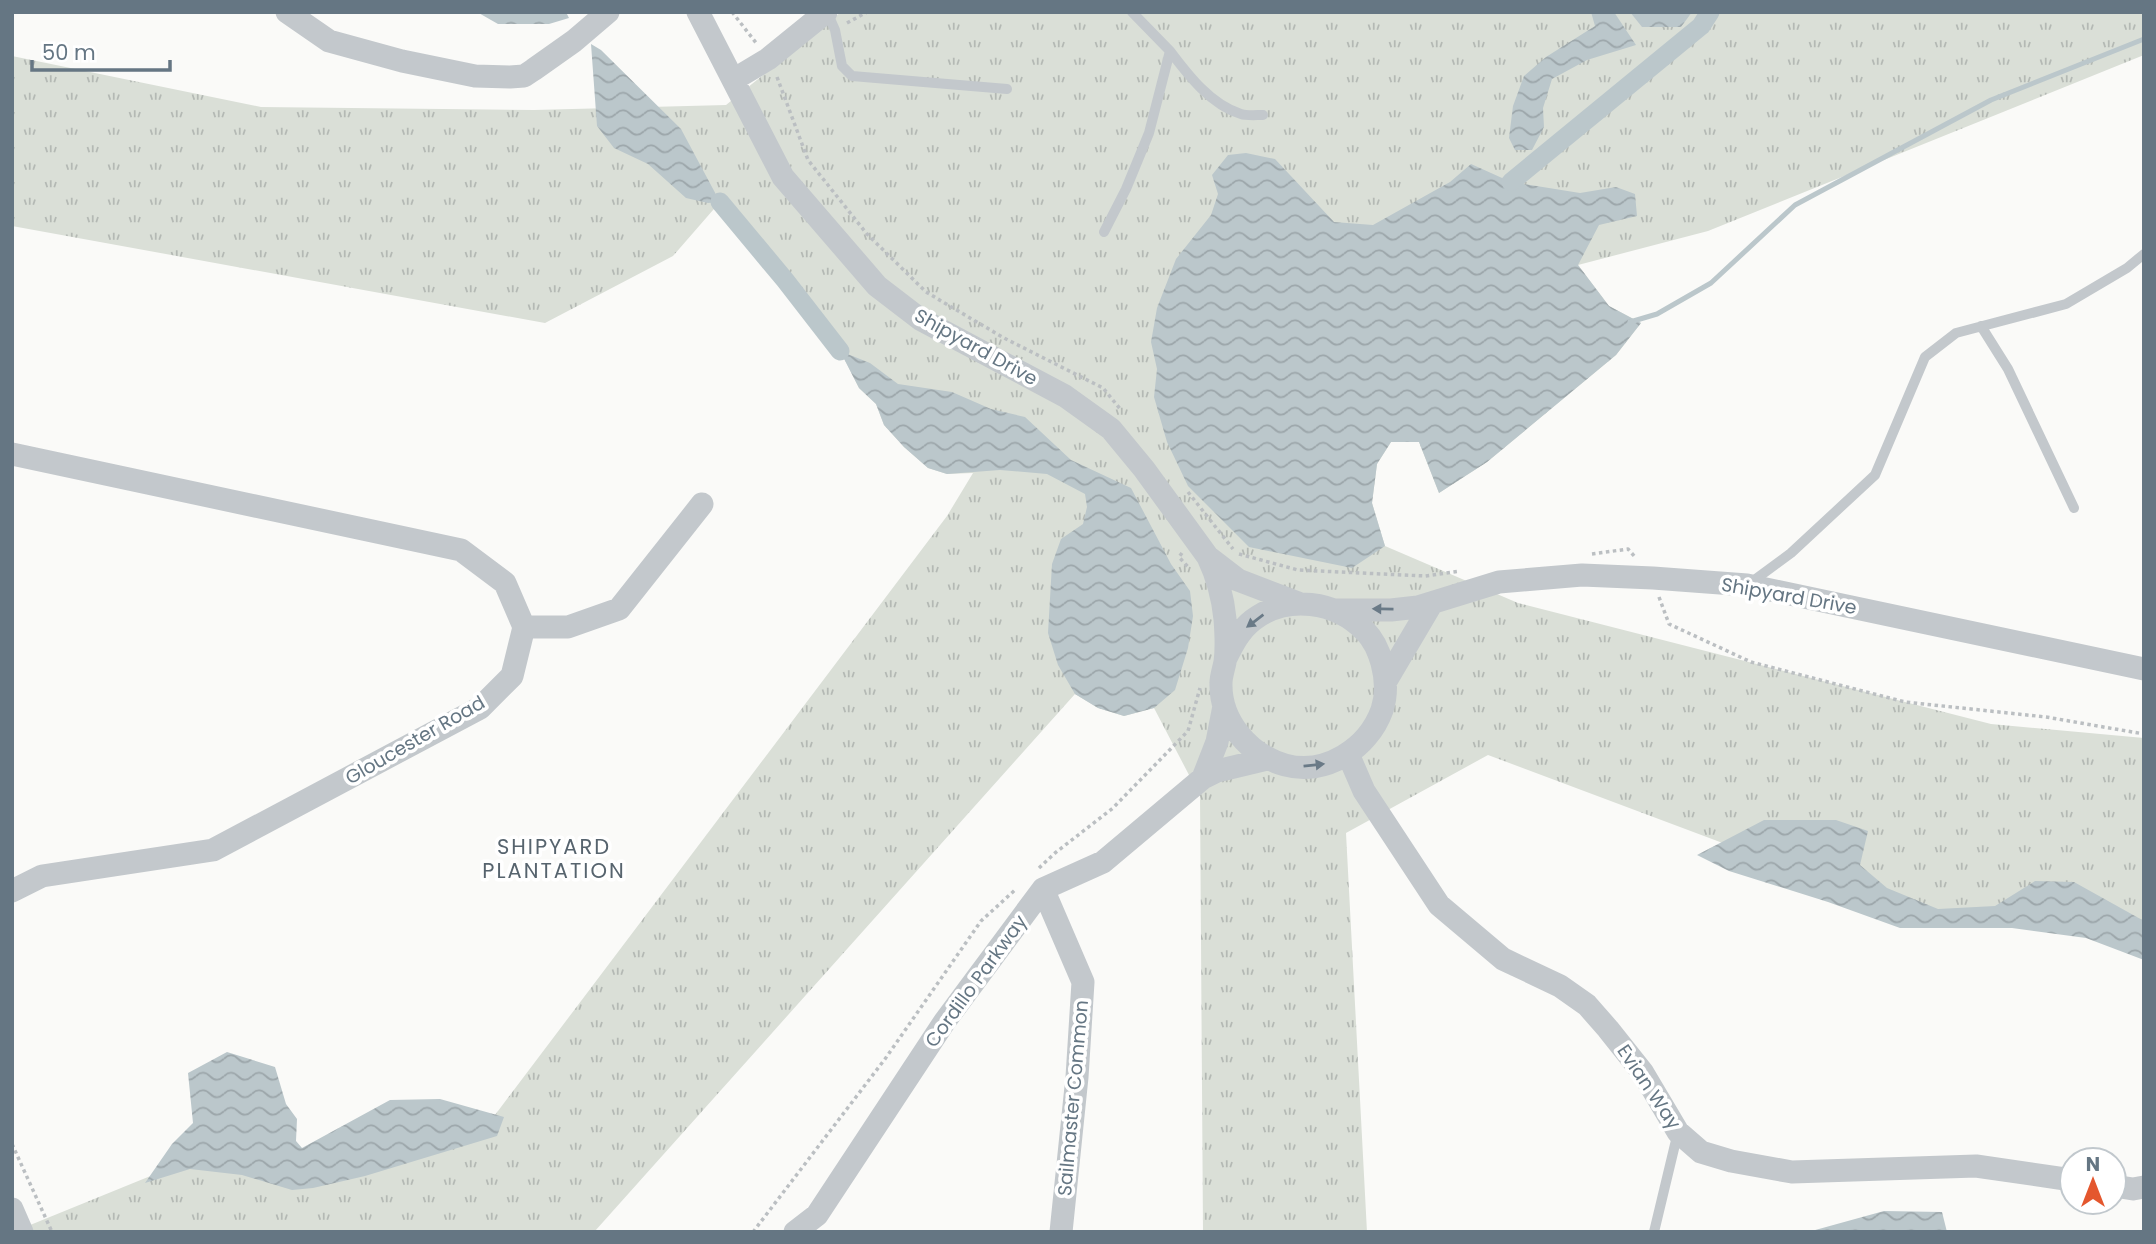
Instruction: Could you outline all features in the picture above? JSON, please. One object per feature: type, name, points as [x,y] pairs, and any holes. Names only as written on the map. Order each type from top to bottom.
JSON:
[{"type":"street","points":[[287,12],[329,41],[414,64],[475,76],[510,78],[524,76],[533,70],[574,41],[608,12]]},
{"type":"street","name":"Shipyard Drive","points":[[698,12],[783,177],[877,286],[920,319],[1065,396],[1111,429],[1144,469],[1208,558],[1215,572],[1225,618],[1226,658]]},
{"type":"street","points":[[733,80],[768,59],[827,12]]},
{"type":"street","points":[[12,454],[461,550],[505,583],[524,627],[568,627],[619,609],[702,504]]},
{"type":"street","name":"Shipyard Drive","points":[[1208,558],[1238,580],[1300,603]]},
{"type":"street","name":"Shipyard Drive","points":[[1335,610],[1418,607],[1499,582],[1582,575],[1653,578],[1747,585],[2144,668]]},
{"type":"street","points":[[1300,603],[1335,610],[1348,616],[1366,632],[1379,653],[1386,681],[1378,718],[1370,735],[1348,754],[1329,764],[1287,766],[1267,759],[1233,728],[1224,706],[1221,682],[1226,658],[1237,637],[1254,620],[1275,608],[1300,603]]},
{"type":"street","points":[[1386,681],[1432,603]]},
{"type":"street","name":"Gloucester Road","points":[[12,891],[42,876],[213,850],[480,708],[512,676],[524,627]]},
{"type":"street","name":"Cordillo Parkway","points":[[1203,778],[1217,741],[1224,706]]},
{"type":"street","name":"Evian Way","points":[[1348,754],[1364,791],[1439,905],[1503,959],[1560,986],[1587,1005],[1643,1073],[1678,1132],[1701,1152],[1731,1161],[1792,1172],[1976,1166],[2058,1178]]},
{"type":"street","name":"Cordillo Parkway","points":[[795,1232],[817,1214],[945,1021],[1043,889],[1103,862],[1203,778],[1217,771],[1267,759]]},
{"type":"street","name":"Sailmaster Common","points":[[1043,889],[1083,982],[1062,1232]]},
{"type":"street","points":[[12,1209],[22,1232]]},
{"type":"lane","points":[[827,12],[835,30],[842,66],[852,76],[1007,89]]},
{"type":"lane","points":[[1132,12],[1170,51],[1186,73],[1219,103],[1242,115],[1263,115]]},
{"type":"lane","points":[[1104,232],[1126,189],[1149,133],[1170,51]]},
{"type":"lane","points":[[1747,585],[1791,553],[1875,475],[1925,357],[1956,333],[2066,304],[2127,268],[2144,254]]},
{"type":"lane","points":[[1981,326],[2008,369],[2074,508]]},
{"type":"lane","points":[[1654,1232],[1678,1132]]},
{"type":"path","points":[[732,12],[774,67],[808,160],[867,234],[926,292],[1004,338],[1102,388],[1128,417]]},
{"type":"path","points":[[1184,486],[1236,553],[1298,570],[1425,576],[1466,571]]},
{"type":"path","points":[[1588,554],[1628,549],[1653,578],[1668,624],[1751,662],[1905,702],[2046,717],[2144,734]]},
{"type":"path","points":[[12,1144],[52,1232]]},
{"type":"green space","points":[[841,12],[2144,12],[2144,55],[1708,231],[1578,265],[1609,306],[1641,323],[1616,355],[1487,462],[1439,493],[1419,442],[1391,442],[1377,464],[1372,503],[1385,546],[1518,603],[1991,724],[2144,738],[2144,946],[2039,910],[1936,923],[1488,755],[1346,833],[1367,1232],[1203,1232],[1200,796],[1154,708],[1124,716],[1098,708],[1075,694],[595,1231],[13,1232],[261,1131],[311,1165],[495,1115],[947,516],[973,473],[947,474],[928,468],[904,447],[884,425],[876,404],[859,388],[840,350],[720,202],[673,256],[545,323],[12,226],[12,56],[261,107],[534,110],[726,105]]},
{"type":"water","points":[[477,12],[566,12],[569,18],[549,24],[498,24]]},
{"type":"water","points":[[1591,12],[1614,12],[1636,45],[1587,60],[1552,79],[1543,108],[1544,127],[1532,150],[1515,150],[1509,138],[1513,106],[1524,76],[1546,57],[1595,26]]},
{"type":"water","points":[[1630,12],[1692,12],[1681,27],[1642,27]]},
{"type":"water","points":[[591,44],[601,50],[681,129],[720,202],[708,203],[686,198],[648,164],[614,148],[597,126]]},
{"type":"water","points":[[1246,153],[1275,159],[1334,222],[1373,225],[1450,182],[1471,164],[1511,182],[1580,193],[1616,187],[1635,194],[1637,216],[1599,225],[1578,265],[1609,306],[1641,323],[1616,355],[1487,462],[1439,493],[1419,442],[1391,442],[1377,464],[1372,503],[1385,546],[1352,568],[1249,547],[1188,486],[1167,442],[1154,397],[1157,369],[1151,342],[1157,308],[1176,259],[1211,215],[1218,194],[1212,175],[1228,155]]},
{"type":"water","points":[[840,351],[870,363],[898,384],[952,392],[991,409],[1025,417],[1071,460],[1131,488],[1171,564],[1190,591],[1193,616],[1188,648],[1175,690],[1154,708],[1124,716],[1098,708],[1075,694],[1058,665],[1048,633],[1052,564],[1061,539],[1083,524],[1087,507],[1085,494],[1047,474],[1000,470],[947,474],[928,468],[884,425],[876,404],[859,388]]},
{"type":"water","points":[[1764,820],[1836,820],[1868,831],[1860,865],[1887,888],[1938,909],[1995,906],[2035,881],[2074,882],[2144,921],[2144,960],[2086,938],[2012,928],[1900,928],[1729,871],[1697,855]]},
{"type":"water","points":[[227,1052],[275,1067],[286,1104],[297,1119],[296,1141],[302,1148],[390,1100],[440,1099],[504,1117],[497,1136],[365,1176],[313,1188],[292,1190],[242,1175],[190,1169],[145,1183],[172,1144],[193,1123],[188,1073]]},
{"type":"water","points":[[1884,1211],[1942,1212],[1947,1232],[1808,1232]]},
{"type":"waterway","points":[[1511,182],[1701,26],[1710,12]]},
{"type":"waterway","points":[[1630,322],[1657,314],[1711,283],[1795,205],[1991,100],[2144,39]]},
{"type":"waterway","points":[[720,202],[840,351]]},
{"type":"district","name":"SHIPYARD PLANTATION","points":[[554,858]]}]
